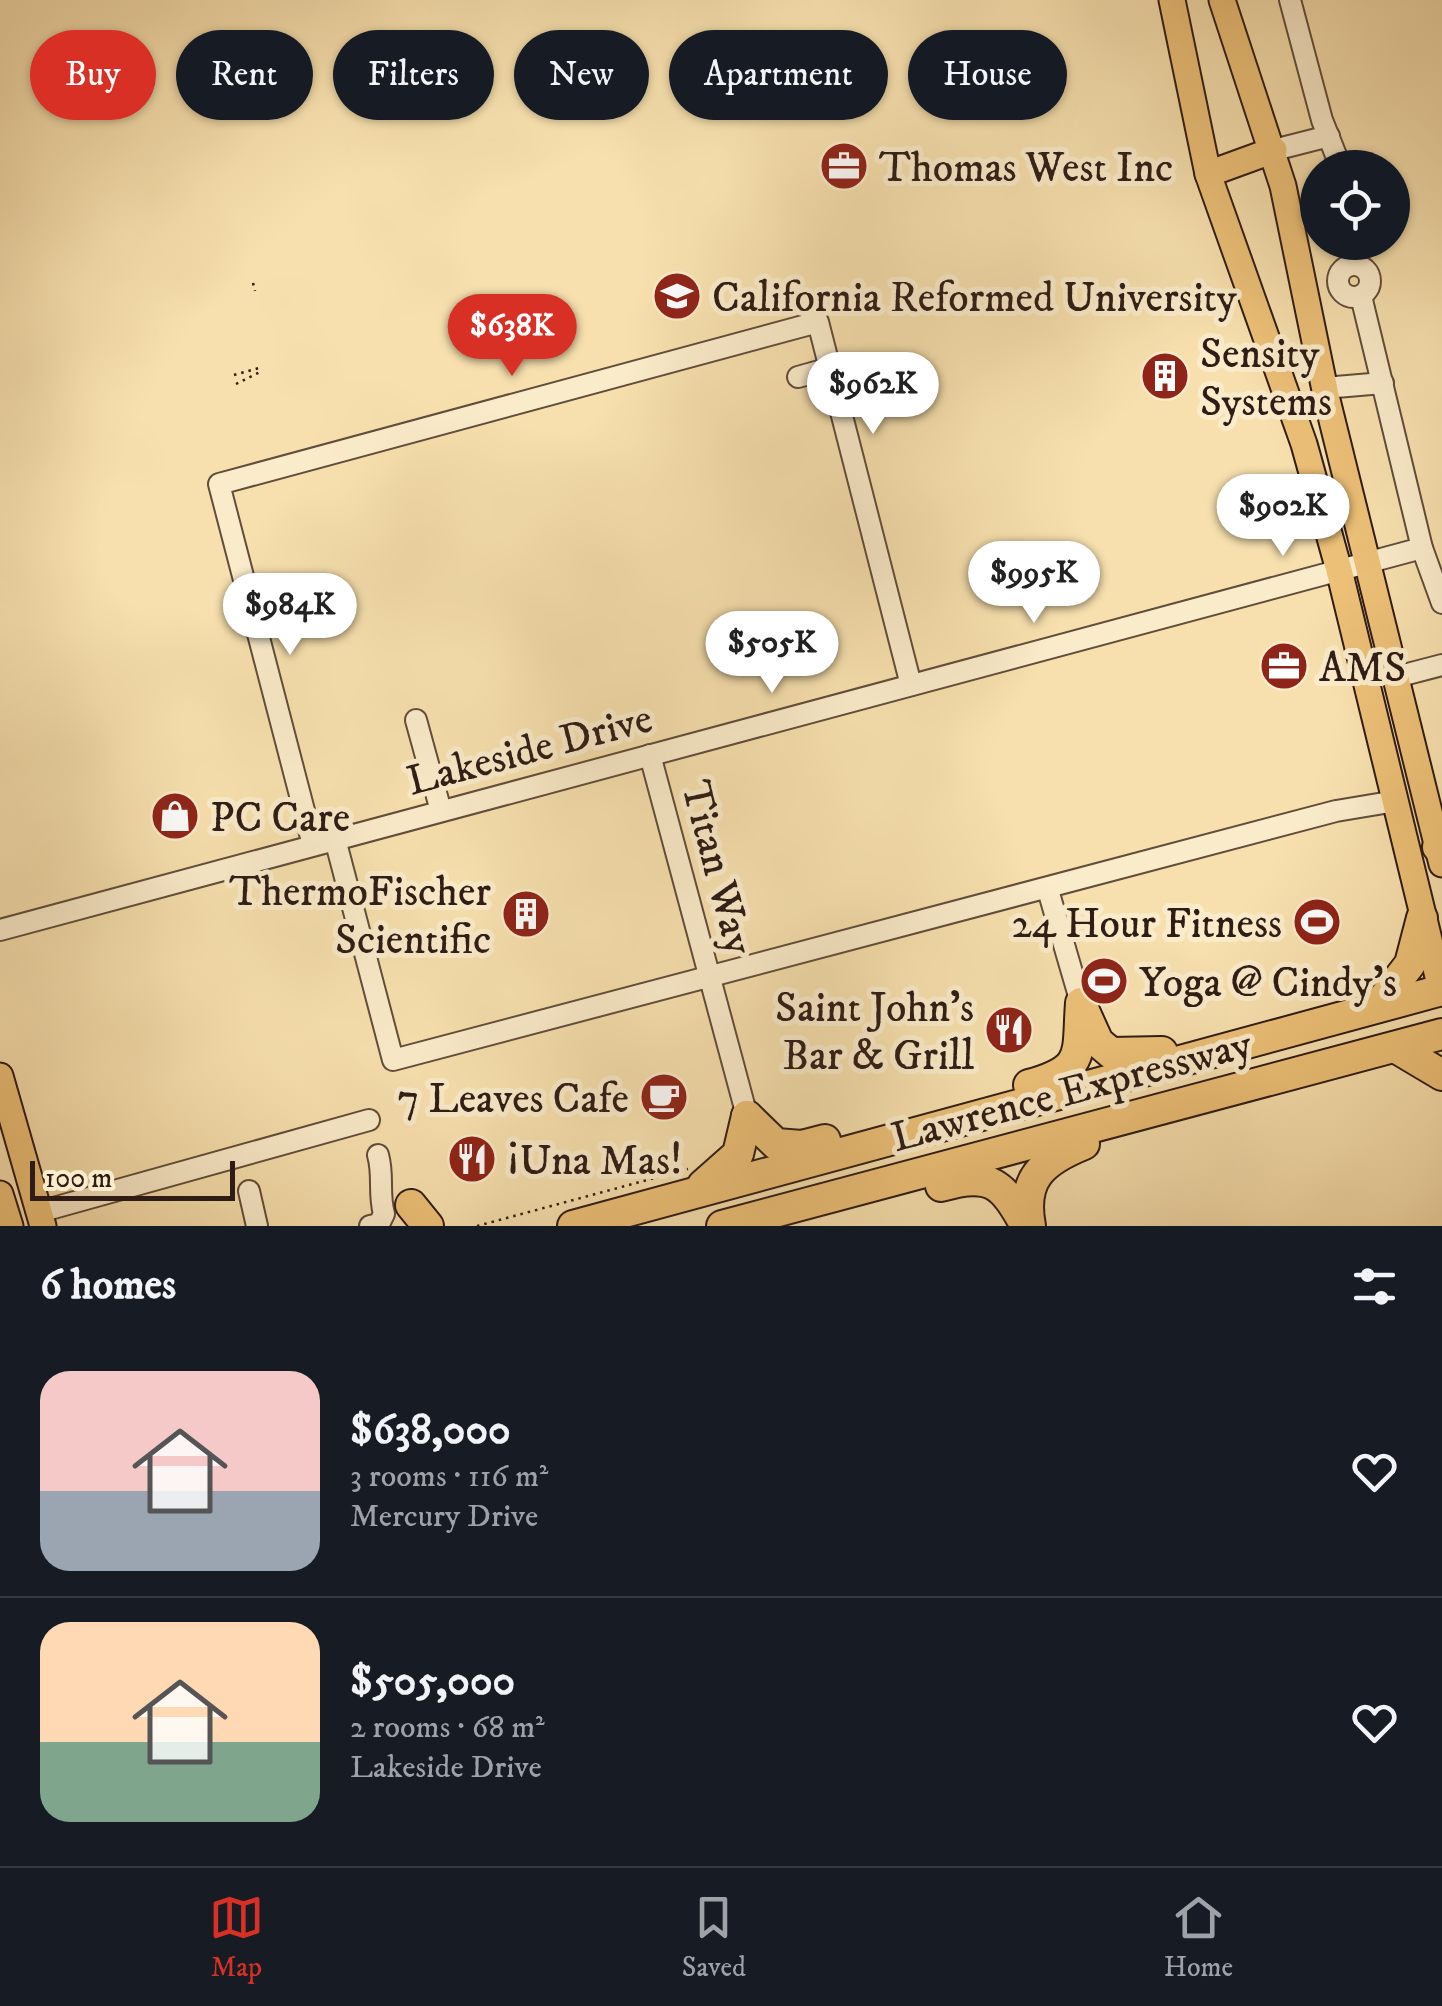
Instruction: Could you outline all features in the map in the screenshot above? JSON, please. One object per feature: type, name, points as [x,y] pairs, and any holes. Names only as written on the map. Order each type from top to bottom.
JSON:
[{"type":"highway","points":[[1377,1007],[1410,964],[1422,918]]},
{"type":"highway","name":"Lawrence Expressway","points":[[573,1226],[694,1180],[892,1140],[1442,991]]},
{"type":"highway","points":[[1080,1004],[1094,1036],[1111,1053],[1210,1052]]},
{"type":"highway","points":[[992,1113],[1014,1089],[1052,1079],[1073,1064],[1081,1043],[1080,1004]]},
{"type":"highway","name":"Lawrence Expressway","points":[[722,1226],[1442,1034]]},
{"type":"highway","points":[[1395,1047],[1442,1075]]},
{"type":"highway","points":[[747,1116],[776,1144],[802,1146],[848,1134],[892,1140]]},
{"type":"highway","points":[[694,1180],[738,1154],[747,1116]]},
{"type":"highway","points":[[1028,1226],[1026,1197],[1034,1175],[1056,1156],[1097,1137],[1105,1124]]},
{"type":"highway","points":[[895,1180],[929,1188],[969,1179],[986,1180],[1009,1195],[1028,1226]]},
{"type":"highway","points":[[410,1226],[411,1206],[428,1226]]},
{"type":"main road","points":[[1172,0],[1208,174],[1304,444],[1339,570],[1442,991]]},
{"type":"main road","points":[[1222,0],[1274,150],[1324,388],[1441,854]]},
{"type":"main road","points":[[1208,174],[1274,150]]},
{"type":"main road","points":[[0,1076],[41,1219]]},
{"type":"main road","points":[[0,1194],[10,1226]]},
{"type":"street","points":[[1290,0],[1335,150]]},
{"type":"street","points":[[1274,150],[1330,136]]},
{"type":"street","points":[[1353,260],[1370,277],[1369,288],[1360,296],[1422,548],[1442,604]]},
{"type":"street","points":[[313,845],[220,484],[818,322],[910,685]]},
{"type":"street","points":[[798,377],[830,368]]},
{"type":"street","points":[[1324,388],[1383,383]]},
{"type":"street","name":"Lakeside Drive","points":[[0,930],[1422,548]]},
{"type":"street","points":[[1396,677],[1442,665]]},
{"type":"street","points":[[416,720],[441,810]]},
{"type":"street","name":"Titan Way","points":[[650,754],[747,1116]]},
{"type":"street","points":[[336,839],[393,1060],[1336,811],[1396,801]]},
{"type":"street","points":[[1048,890],[1080,1004]]},
{"type":"street","points":[[41,1219],[369,1120]]},
{"type":"street","points":[[370,1226],[379,1224],[384,1214],[377,1190],[382,1170],[378,1155]]},
{"type":"street","points":[[249,1191],[258,1226]]},
{"type":"path","points":[[253,283],[255,291]]},
{"type":"path","points":[[234,375],[259,370],[236,384]]},
{"type":"path","points":[[478,1226],[694,1180]]},
{"type":"place","name":"Thomas West Inc","points":[[844,166]]},
{"type":"place","name":"California Reformed University","points":[[677,296]]},
{"type":"place","name":"Sensity Systems","points":[[1165,376]]},
{"type":"place","name":"AMS","points":[[1284,666]]},
{"type":"place","name":"PC Care","points":[[175,816]]},
{"type":"place","name":"ThermoFischer Scientific","points":[[526,914]]},
{"type":"place","name":"24 Hour Fitness","points":[[1317,922]]},
{"type":"place","name":"Yoga @ Cindy’s","points":[[1104,981]]},
{"type":"place","name":"Saint John’s Bar & Grill","points":[[1009,1030]]},
{"type":"place","name":"7 Leaves Cafe","points":[[664,1097]]},
{"type":"place","name":"¡Una Mas!","points":[[472,1159]]}]
